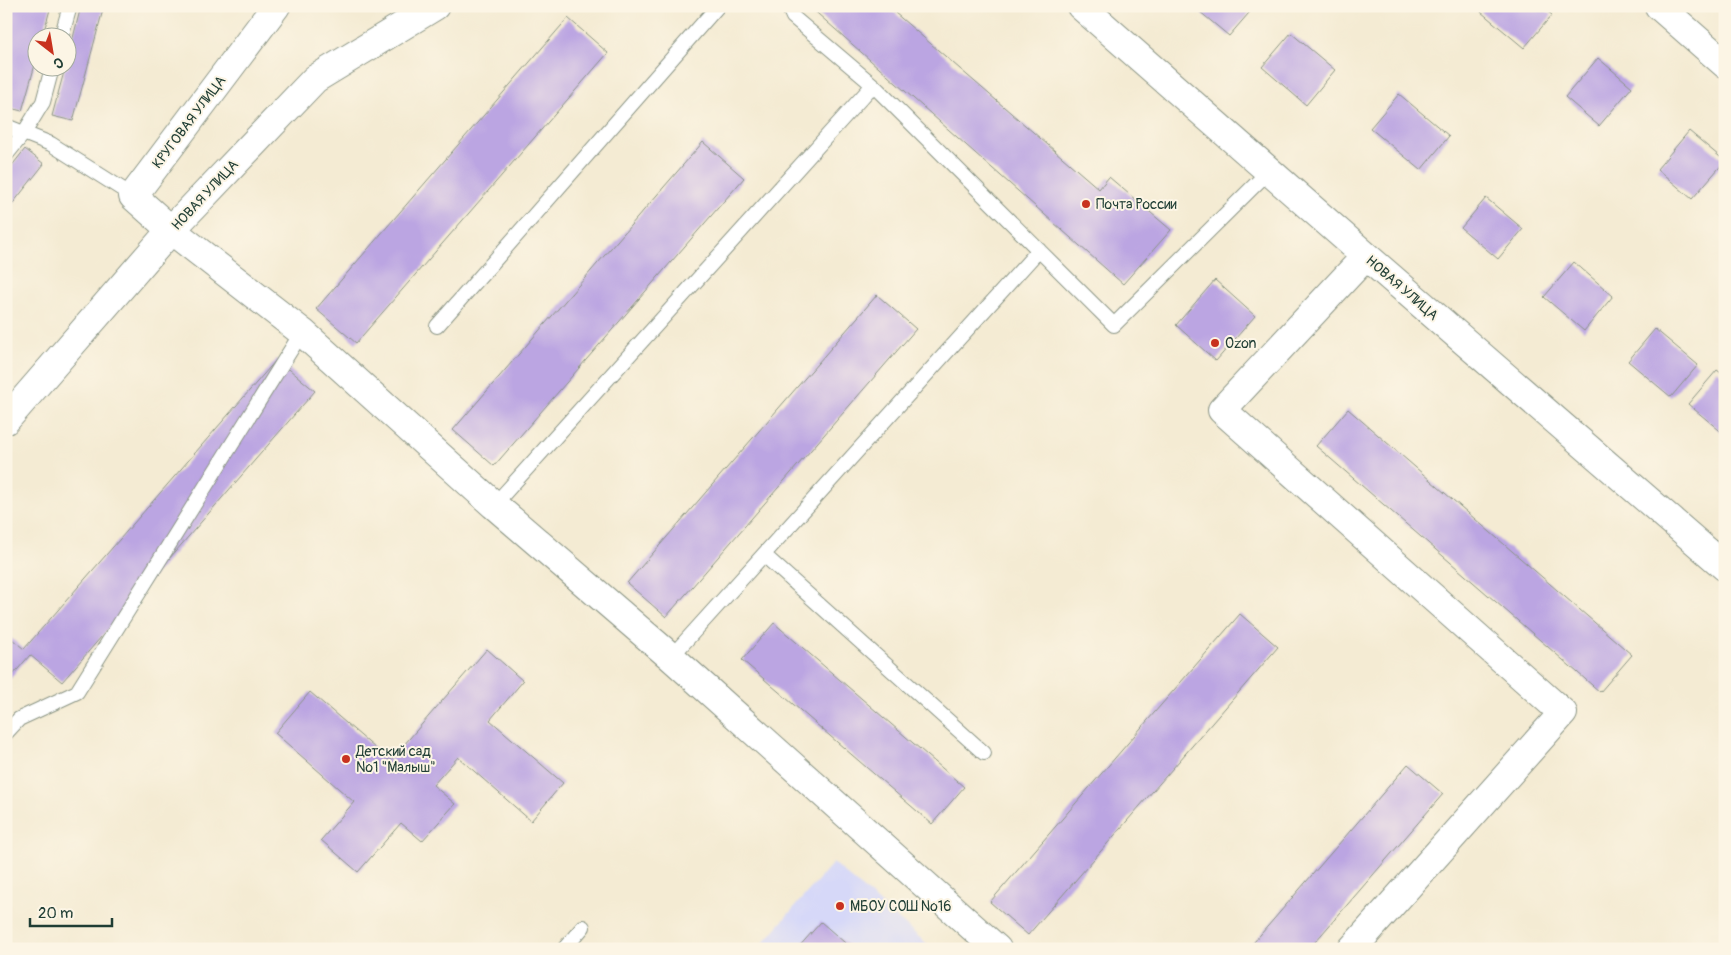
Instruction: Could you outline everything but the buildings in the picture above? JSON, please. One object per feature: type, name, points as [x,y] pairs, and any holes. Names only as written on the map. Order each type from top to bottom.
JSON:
[{"type":"street","name":"КРУГОВАЯ УЛИЦА","points":[[133,196],[276,6]]},
{"type":"street","name":"НОВАЯ УЛИЦА","points":[[6,420],[171,230],[314,79],[435,6]]},
{"type":"street","name":"НОВАЯ УЛИЦА","points":[[1081,6],[1725,567]]},
{"type":"street","points":[[1659,6],[1725,64]]},
{"type":"street","points":[[133,196],[171,230],[302,332],[494,505],[671,657],[997,949]]},
{"type":"street","points":[[1352,949],[1562,714],[1222,410],[1366,256]]},
{"type":"lane","points":[[64,28],[70,6]]},
{"type":"lane","points":[[437,326],[718,6]]},
{"type":"lane","points":[[788,6],[793,17],[873,85],[1114,325],[1269,171]]},
{"type":"lane","points":[[6,154],[24,133],[43,102],[49,78]]},
{"type":"lane","points":[[494,505],[873,85]]},
{"type":"lane","points":[[6,126],[51,144],[133,196]]},
{"type":"lane","points":[[671,657],[1039,250]]},
{"type":"lane","points":[[6,733],[19,719],[77,692],[302,332]]},
{"type":"lane","points":[[764,554],[984,753]]},
{"type":"lane","points":[[564,949],[582,927]]},
{"type":"shaded area","name":"МБОУ СОШ №16","points":[[833,863],[933,949],[758,949]]},
{"type":"place","name":"Почта России","points":[[1086,204]]},
{"type":"place","name":"Ozon","points":[[1215,343]]},
{"type":"place","name":"Детский сад №1 \"Малыш\"","points":[[346,759]]},
{"type":"place","name":"МБОУ СОШ №16","points":[[840,906]]}]
